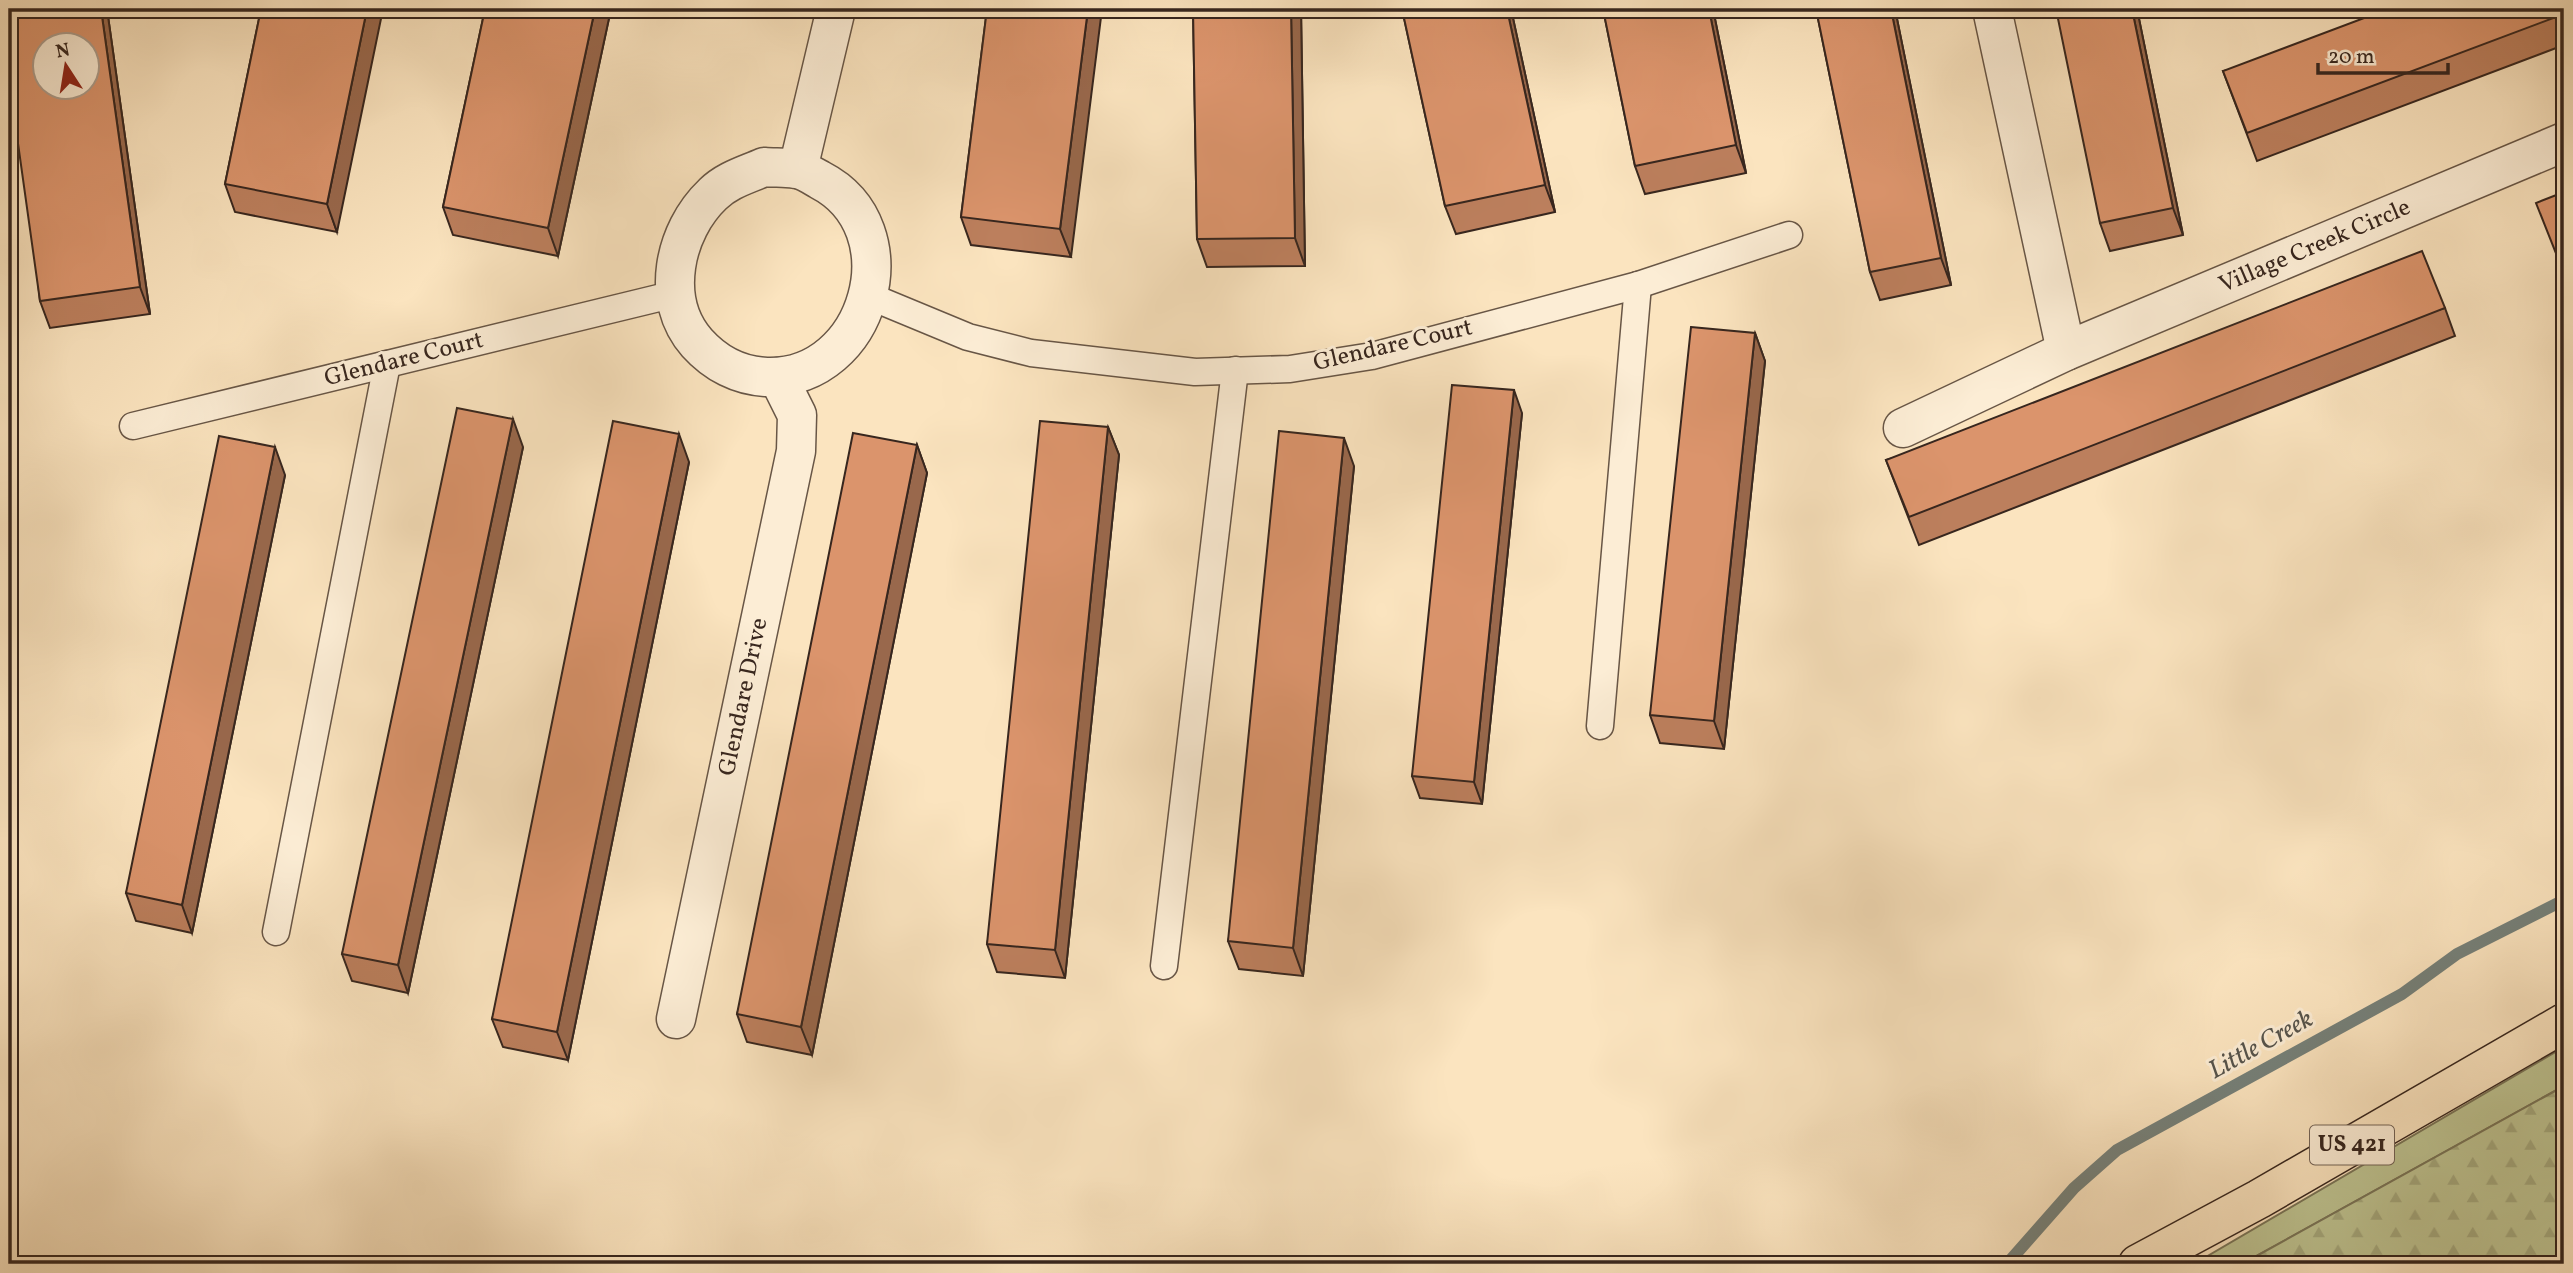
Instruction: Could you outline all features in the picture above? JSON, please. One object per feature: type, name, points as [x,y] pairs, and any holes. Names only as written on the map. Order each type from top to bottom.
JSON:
[{"type":"highway","name":"US 421","points":[[2138,1264],[2259,1199],[2564,1023]]},
{"type":"street","points":[[798,169],[836,9]]},
{"type":"street","points":[[1992,9],[2066,351]]},
{"type":"street","name":"Village Creek Circle","points":[[1903,428],[2066,351],[2564,142]]},
{"type":"street","points":[[764,167],[798,169],[831,186],[857,215],[870,251],[869,296],[857,327],[831,356],[814,367],[778,377],[738,372],[705,352],[682,320],[676,294],[676,262],[688,225],[712,194],[728,182],[764,167]]},
{"type":"street","name":"Glendare Drive","points":[[676,1019],[796,451],[797,415],[778,377]]},
{"type":"lane","name":"Glendare Court","points":[[869,296],[968,337],[1031,353],[1195,372],[1290,369],[1372,356],[1638,285],[1789,235]]},
{"type":"lane","points":[[1600,726],[1638,285]]},
{"type":"lane","name":"Glendare Court","points":[[133,426],[676,294]]},
{"type":"lane","points":[[276,932],[387,364]]},
{"type":"lane","points":[[1164,966],[1235,370]]},
{"type":"green space","points":[[2564,1047],[2564,1086],[2242,1264],[2194,1264]]},
{"type":"green space","points":[[2564,1086],[2564,1263],[2242,1264]]},
{"type":"building","points":[[9,9],[101,9],[140,287],[40,301],[9,79]]},
{"type":"building","points":[[261,9],[367,9],[327,204],[225,184]]},
{"type":"building","points":[[485,9],[595,9],[548,228],[443,207]]},
{"type":"building","points":[[987,9],[1088,9],[1060,229],[961,217]]},
{"type":"building","points":[[1193,9],[1291,9],[1295,238],[1197,239]]},
{"type":"building","points":[[1402,9],[1507,9],[1545,185],[1445,206]]},
{"type":"building","points":[[1603,9],[1709,9],[1736,145],[1635,166]]},
{"type":"building","points":[[1816,9],[1891,9],[1941,258],[1870,272]]},
{"type":"building","points":[[2056,9],[2132,9],[2173,208],[2100,223]]},
{"type":"building","points":[[2388,9],[2564,9],[2564,14],[2247,133],[2223,71]]},
{"type":"building","points":[[2564,192],[2564,271],[2563,271],[2536,203]]},
{"type":"building","points":[[2422,251],[2445,308],[1909,517],[1886,460]]},
{"type":"building","points":[[1691,327],[1755,333],[1714,721],[1650,715]]},
{"type":"building","points":[[1452,385],[1514,390],[1474,782],[1412,776]]},
{"type":"building","points":[[457,408],[513,419],[398,965],[342,954]]},
{"type":"building","points":[[613,421],[679,434],[557,1032],[492,1019]]},
{"type":"building","points":[[1040,421],[1108,427],[1055,950],[987,944]]},
{"type":"building","points":[[1279,431],[1344,438],[1293,948],[1228,941]]},
{"type":"building","points":[[853,433],[917,445],[801,1027],[737,1014]]},
{"type":"building","points":[[219,436],[275,447],[182,905],[126,893]]},
{"type":"waterway","name":"Little Creek","points":[[2007,1264],[2074,1188],[2117,1150],[2402,994],[2457,954],[2564,900]]}]
